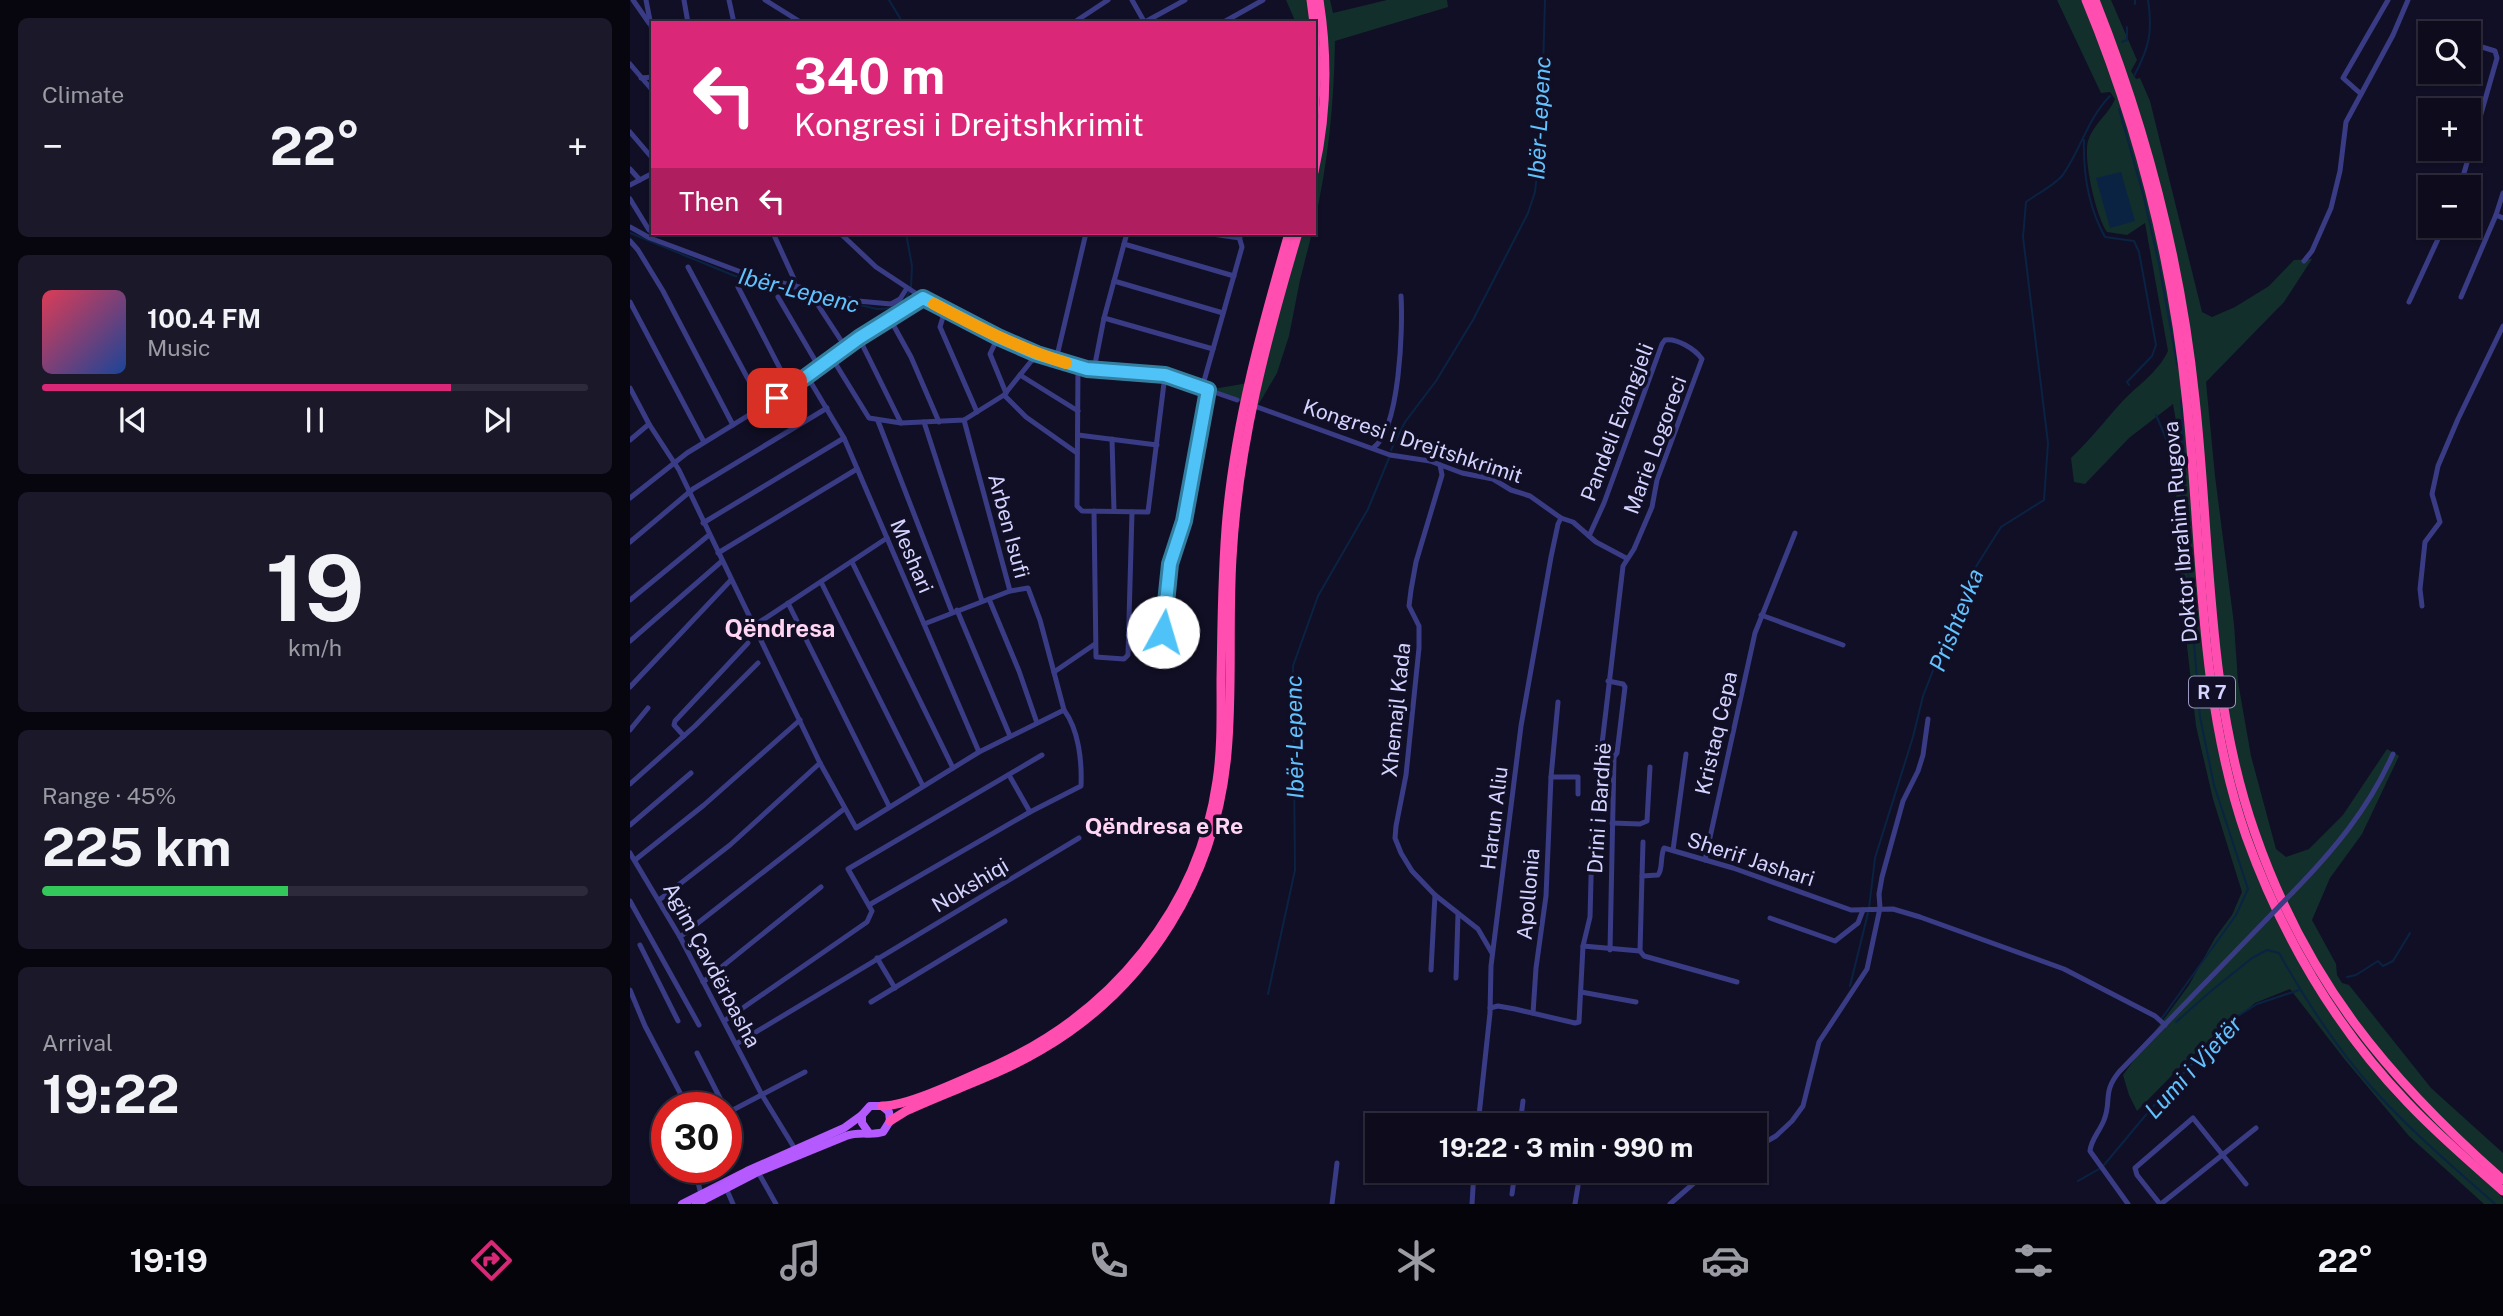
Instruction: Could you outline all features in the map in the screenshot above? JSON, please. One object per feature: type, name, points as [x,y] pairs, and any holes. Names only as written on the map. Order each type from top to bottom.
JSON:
[{"type":"highway","points":[[1311,0],[1314,21]]},
{"type":"highway","points":[[1316,160],[1325,97],[1325,46],[1320,0]]},
{"type":"highway","name":"Doktor Ibrahim Rugova","points":[[2086,0],[2136,142],[2171,290],[2188,413],[2213,693],[2228,775],[2247,837],[2284,926],[2316,983],[2349,1032],[2406,1102],[2503,1191]]},
{"type":"highway","name":"Doktor Ibrahim Rugova","points":[[2095,0],[2127,86],[2154,176],[2181,298],[2199,435],[2220,681],[2230,745],[2255,833],[2281,898],[2304,944],[2356,1026],[2395,1076],[2503,1180]]},
{"type":"highway","points":[[1316,55],[1316,87]]},
{"type":"highway","points":[[882,1106],[905,1102],[1010,1058],[1074,1020],[1108,991],[1139,958],[1168,917],[1184,888],[1204,836],[1217,780],[1221,725],[1224,557],[1235,453],[1253,359],[1288,235]]},
{"type":"highway","points":[[890,1121],[917,1106],[1034,1054],[1092,1015],[1125,985],[1150,956],[1174,921],[1195,880],[1214,827],[1226,766],[1232,558],[1247,430],[1268,337],[1297,235]]},
{"type":"main road","points":[[682,1204],[844,1128],[870,1106],[882,1106],[889,1112],[890,1121],[883,1132],[858,1132],[846,1136],[758,1172],[696,1204]]},
{"type":"main road","points":[[862,1115],[862,1123],[869,1133]]},
{"type":"street","points":[[633,0],[651,25]]},
{"type":"street","points":[[646,0],[651,25]]},
{"type":"street","points":[[684,0],[688,21]]},
{"type":"street","points":[[729,0],[734,21]]},
{"type":"street","points":[[765,0],[799,21]]},
{"type":"street","points":[[1076,21],[1108,0]]},
{"type":"street","points":[[1132,0],[1143,21]]},
{"type":"street","points":[[1148,21],[1185,0]]},
{"type":"street","points":[[1225,21],[1255,2],[1263,0]]},
{"type":"street","points":[[2361,94],[2343,78],[2388,0]]},
{"type":"street","points":[[2304,261],[2312,251],[2331,208],[2340,171],[2346,122],[2393,35],[2408,0]]},
{"type":"street","points":[[2463,175],[2497,58],[2495,51],[2481,46]]},
{"type":"street","points":[[630,64],[651,89]]},
{"type":"street","points":[[641,78],[651,77]]},
{"type":"street","points":[[630,132],[651,157]]},
{"type":"street","points":[[630,169],[640,180]]},
{"type":"street","points":[[630,185],[651,174]]},
{"type":"street","points":[[2460,297],[2503,193]]},
{"type":"street","points":[[630,199],[649,230]]},
{"type":"street","points":[[2496,215],[2503,218]]},
{"type":"street","points":[[630,227],[650,238],[732,269],[858,302],[885,305],[900,299],[910,289]]},
{"type":"street","points":[[774,235],[794,279],[794,286]]},
{"type":"street","points":[[842,235],[876,267],[923,298],[1037,354],[1078,367],[1165,375],[1237,400]]},
{"type":"street","points":[[1056,360],[1086,235]]},
{"type":"street","points":[[1094,369],[1104,318],[1126,235]]},
{"type":"street","points":[[1163,632],[1170,564],[1184,521],[1213,349],[1242,247],[1239,235]]},
{"type":"street","points":[[2409,302],[2438,238]]},
{"type":"street","points":[[630,241],[663,291],[733,425]]},
{"type":"street","points":[[1124,244],[1234,276]]},
{"type":"street","points":[[688,267],[763,407]]},
{"type":"street","points":[[1114,281],[1223,313]]},
{"type":"street","points":[[738,287],[790,388]]},
{"type":"street","points":[[1373,448],[1384,436],[1391,414],[1402,339],[1401,296]]},
{"type":"street","points":[[778,297],[819,367]]},
{"type":"street","points":[[630,498],[674,462],[763,407],[859,338],[923,298]]},
{"type":"street","points":[[630,302],[704,442]]},
{"type":"street","points":[[816,302],[846,348]]},
{"type":"street","points":[[945,310],[940,327],[977,412]]},
{"type":"street","points":[[1104,318],[1213,349]]},
{"type":"street","points":[[890,319],[911,357],[940,422]]},
{"type":"street","points":[[2423,606],[2420,589],[2425,542],[2440,522],[2432,494],[2438,466],[2503,326]]},
{"type":"street","points":[[998,337],[990,354],[1005,394],[1026,417],[1077,453]]},
{"type":"street","points":[[859,338],[901,423]]},
{"type":"street","name":"Pandeli Evangjeli","points":[[1589,536],[1662,344],[1668,339],[1686,346]]},
{"type":"street","name":"Marie Logoreci","points":[[1626,558],[1633,549],[1652,507],[1657,480],[1702,361],[1702,356],[1686,346]]},
{"type":"street","points":[[832,358],[869,418],[901,423],[964,420],[1005,394],[1037,354]]},
{"type":"street","points":[[1078,367],[1077,506],[1080,510],[1148,512],[1165,375]]},
{"type":"street","points":[[1020,375],[1078,411]]},
{"type":"street","name":"Meshari","points":[[807,376],[844,438],[979,752]]},
{"type":"street","points":[[630,388],[674,462],[820,763],[856,828],[979,752],[1065,710]]},
{"type":"street","name":"Kongresi i Drejtshkrimit","points":[[1257,407],[1397,457],[1430,461],[1462,473],[1493,479],[1511,490],[1530,496],[1626,558]]},
{"type":"street","points":[[630,542],[689,494],[827,408]]},
{"type":"street","name":"Arben Isufi","points":[[923,624],[1010,591],[964,420]]},
{"type":"street","points":[[878,421],[955,611],[1010,736]]},
{"type":"street","points":[[924,422],[986,600],[1019,671],[1037,723]]},
{"type":"street","points":[[630,440],[649,424]]},
{"type":"street","points":[[1078,435],[1157,445]]},
{"type":"street","points":[[703,523],[844,438]]},
{"type":"street","points":[[1112,439],[1114,511]]},
{"type":"street","name":"Xhemajl Kada","points":[[1435,895],[1404,860],[1395,838],[1406,775],[1419,648],[1419,626],[1409,606],[1410,590],[1442,475],[1440,465]]},
{"type":"street","points":[[718,553],[858,469]]},
{"type":"street","points":[[1094,511],[1096,657],[1124,659],[1127,657],[1132,512]]},
{"type":"street","name":"Harun Aliu","points":[[1479,1113],[1490,1008],[1492,954],[1524,708],[1551,557],[1558,524],[1562,518]]},
{"type":"street","name":"Kristaq Cepa","points":[[1705,860],[1755,633],[1795,533]]},
{"type":"street","points":[[630,600],[709,535]]},
{"type":"street","points":[[755,625],[887,538]]},
{"type":"street","points":[[1614,757],[1601,748],[1620,579],[1626,558]]},
{"type":"street","points":[[630,640],[722,561]]},
{"type":"street","points":[[852,562],[953,768]]},
{"type":"street","points":[[630,687],[731,580]]},
{"type":"street","points":[[821,582],[923,786]]},
{"type":"street","points":[[869,905],[1030,812],[1081,786],[1079,750],[1030,590],[1027,587],[1010,591]]},
{"type":"street","points":[[788,603],[889,806]]},
{"type":"street","points":[[1761,615],[1843,645]]},
{"type":"street","points":[[684,736],[674,724],[675,721],[748,643]]},
{"type":"street","points":[[1054,672],[1096,644]]},
{"type":"street","points":[[630,784],[684,736],[758,663]]},
{"type":"street","name":"Drini i Bardhë","points":[[1608,681],[1623,684],[1625,687],[1618,753],[1614,757],[1610,950]]},
{"type":"street","name":"Apollonia","points":[[1534,1013],[1536,968],[1546,896],[1551,777],[1558,702]]},
{"type":"street","points":[[630,730],[648,708]]},
{"type":"street","points":[[1767,1141],[1792,1121],[1803,1106],[1819,1042],[1867,970],[1880,908],[1882,877],[1903,801],[1923,755],[1928,719]]},
{"type":"street","points":[[635,860],[704,805],[800,720]]},
{"type":"street","points":[[1672,850],[1686,754]]},
{"type":"street","points":[[2129,1204],[2092,1156],[2090,1147],[2105,1116],[2107,1091],[2113,1079],[2329,854],[2357,819],[2393,754]]},
{"type":"street","points":[[724,1021],[862,927],[872,914],[848,869],[1042,755]]},
{"type":"street","points":[[659,900],[730,845],[820,763]]},
{"type":"street","points":[[1612,823],[1640,824],[1647,821],[1650,767]]},
{"type":"street","points":[[630,825],[691,773]]},
{"type":"street","points":[[1009,775],[1030,812]]},
{"type":"street","points":[[1551,777],[1578,777],[1578,794]]},
{"type":"street","points":[[680,937],[844,809]]},
{"type":"street","name":"Nokshiqi","points":[[736,1044],[1079,838]]},
{"type":"street","points":[[1490,1008],[1506,1007],[1578,1023],[1583,946],[1590,917],[1592,841]]},
{"type":"street","points":[[1643,842],[1640,951],[1644,956],[1737,982]]},
{"type":"street","name":"Sherif Jashari","points":[[1642,876],[1658,875],[1661,872],[1660,858],[1664,848],[1852,910],[1867,909]]},
{"type":"street","name":"Agim Çavdërbasha","points":[[630,853],[680,937],[762,1095],[795,1149]]},
{"type":"street","points":[[703,982],[821,887]]},
{"type":"street","points":[[1435,895],[1478,929],[1492,954]]},
{"type":"street","points":[[1430,970],[1435,895]]},
{"type":"street","points":[[630,901],[699,1025]]},
{"type":"street","points":[[1770,918],[1835,941],[1858,922],[1867,909],[1880,908],[1911,913],[2064,969],[2155,1016],[2165,1025]]},
{"type":"street","points":[[1456,978],[1458,914]]},
{"type":"street","points":[[871,1002],[1005,921]]},
{"type":"street","points":[[640,945],[678,1021]]},
{"type":"street","points":[[1583,946],[1640,951]]},
{"type":"street","points":[[877,958],[895,988]]},
{"type":"street","points":[[659,983],[672,977]]},
{"type":"street","points":[[630,990],[680,1092]]},
{"type":"street","points":[[1581,992],[1636,1002]]},
{"type":"street","points":[[697,1053],[716,1092]]},
{"type":"street","points":[[742,1104],[805,1072]]},
{"type":"street","points":[[1522,1113],[1523,1101]]},
{"type":"street","points":[[2246,1184],[2223,1155],[2193,1118],[2135,1168],[2137,1175],[2161,1204],[2223,1155],[2256,1128]]},
{"type":"street","points":[[1332,1204],[1337,1163]]},
{"type":"street","points":[[758,1172],[776,1204]]},
{"type":"street","points":[[698,1183],[701,1194]]},
{"type":"street","points":[[1472,1204],[1473,1183]]},
{"type":"street","points":[[1512,1194],[1513,1183]]},
{"type":"street","points":[[1670,1204],[1694,1183]]},
{"type":"street","points":[[1575,1204],[1578,1186]]},
{"type":"street","points":[[726,1188],[733,1204]]},
{"type":"green space","points":[[1286,0],[1330,0],[1333,13],[1387,0],[1447,0],[1448,7],[1335,41],[1329,134],[1316,216],[1316,21],[1295,21]]},
{"type":"green space","points":[[2057,0],[2111,0],[2137,60],[2131,71],[2136,79],[2140,78],[2150,101],[2202,312],[2212,317],[2235,307],[2269,286],[2294,260],[2312,259],[2284,302],[2206,382],[2234,624],[2238,682],[2251,756],[2276,849],[2286,857],[2309,849],[2343,815],[2387,749],[2399,756],[2362,834],[2330,878],[2312,920],[2336,964],[2337,975],[2342,983],[2349,985],[2431,1088],[2503,1153],[2503,1189],[2499,1194],[2503,1198],[2503,1204],[2484,1204],[2409,1136],[2290,989],[2255,1003],[2187,1060],[2137,1111],[2129,1095],[2123,1075],[2189,985],[2215,938],[2232,915],[2242,892],[2213,799],[2196,726],[2185,628],[2176,504],[2178,433],[2173,404],[2129,438],[2085,484],[2074,482],[2071,458],[2126,397],[2152,373],[2168,351],[2145,223],[2127,235],[2107,232],[2092,188],[2087,161],[2088,141],[2093,129],[2115,99],[2110,92],[2101,93]]},
{"type":"green space","points":[[1288,235],[1311,235],[1289,336],[1277,373],[1257,407],[1207,390],[1248,383]]},
{"type":"water","points":[[2121,172],[2135,221],[2110,228],[2096,178]]},
{"type":"waterway","name":"Ibër-Lepenc","points":[[889,0],[902,21]]},
{"type":"waterway","name":"Ibër-Lepenc","points":[[1391,450],[1405,422],[1436,381],[1473,320],[1528,213],[1535,192],[1541,138],[1545,0]]},
{"type":"waterway","name":"Prishtevka","points":[[2134,76],[2148,40],[2148,0]]},
{"type":"waterway","points":[[2122,42],[2127,40],[2127,27]]},
{"type":"waterway","name":"Prishtevka","points":[[1869,908],[1875,858],[1923,696],[1970,576],[2001,527],[2044,500],[2048,443],[2023,237],[2026,202],[2062,176],[2095,115],[2110,96]]},
{"type":"waterway","points":[[2119,109],[2159,264],[2177,364]]},
{"type":"waterway","points":[[2084,140],[2088,190],[2099,226],[2105,237],[2134,241],[2139,252],[2156,345],[2152,356],[2127,382],[2129,385]]},
{"type":"waterway","name":"Ibër-Lepenc","points":[[630,233],[735,276],[877,309],[896,306],[904,301],[909,292]]},
{"type":"waterway","name":"Ibër-Lepenc","points":[[906,235],[912,266],[911,287]]},
{"type":"waterway","points":[[2181,401],[2184,455]]},
{"type":"waterway","points":[[2156,415],[2180,471],[2200,717],[2214,785],[2248,889],[2236,915],[2162,1018]]},
{"type":"waterway","name":"Ibër-Lepenc","points":[[1268,994],[1295,870],[1293,666],[1318,596],[1368,509],[1389,458]]},
{"type":"waterway","name":"Prishtevka","points":[[1850,986],[1868,913]]},
{"type":"waterway","name":"Lumi i Vjetër","points":[[2347,977],[2356,975],[2378,961],[2383,966],[2393,961],[2410,933]]},
{"type":"waterway","points":[[2176,1022],[2252,958],[2267,950],[2279,953],[2323,1024],[2360,1074],[2417,1134],[2495,1204]]},
{"type":"waterway","name":"Lumi i Vjetër","points":[[2104,1165],[2233,1019],[2257,1004],[2299,990]]},
{"type":"waterway","name":"Lumi i Vjetër","points":[[2078,1181],[2099,1169]]},
{"type":"slow traffic","points":[[934,304],[998,337],[1066,363]]},
{"type":"district","name":"Qëndresa","points":[[780,628]]},
{"type":"district","name":"Qëndresa e Re","points":[[1164,825]]},
{"type":"route","points":[[777,398],[859,338],[923,298],[1037,354],[1087,369],[1165,375],[1208,390],[1184,521],[1170,564],[1163,632]]}]
